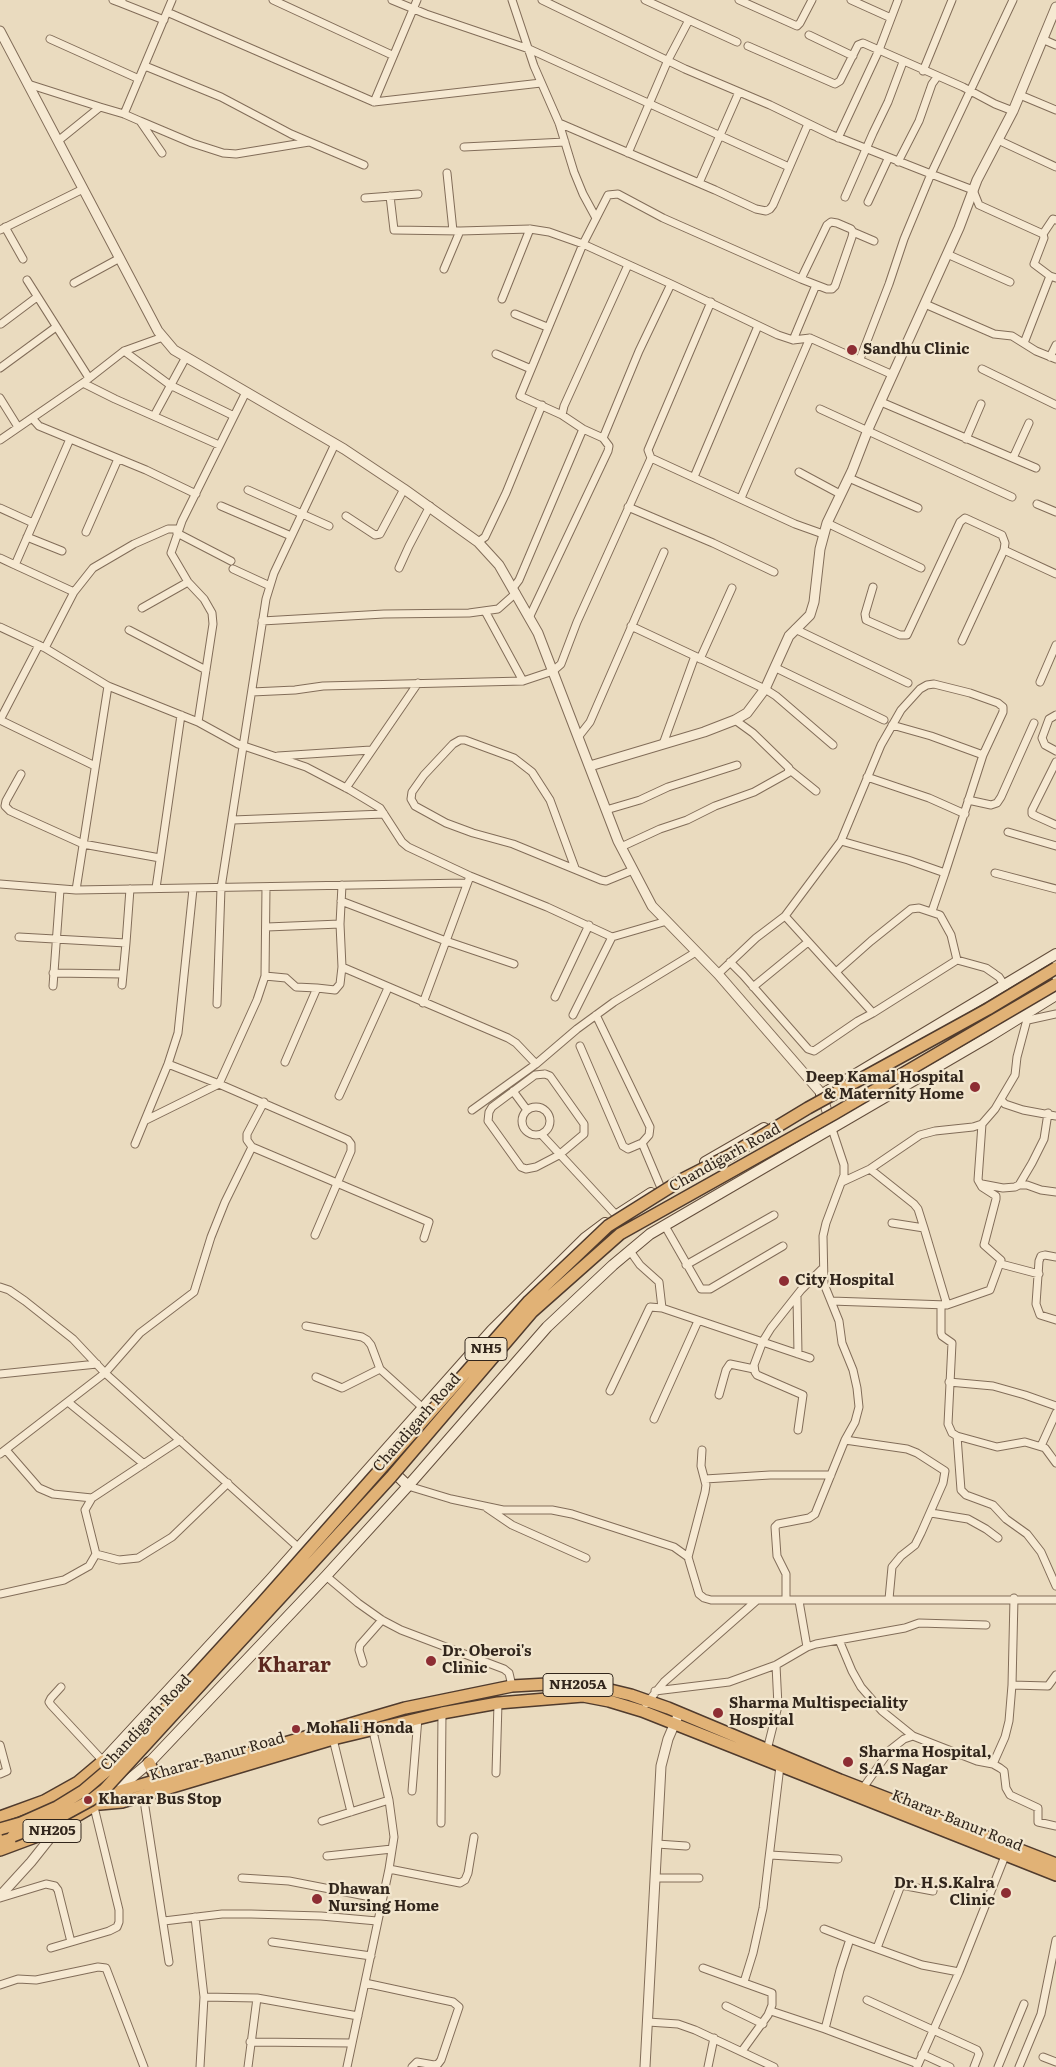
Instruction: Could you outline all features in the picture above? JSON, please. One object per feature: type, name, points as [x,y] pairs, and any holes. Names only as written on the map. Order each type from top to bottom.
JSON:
[{"type":"highway","name":"NH5","points":[[0,1829],[21,1823],[57,1807],[83,1791],[110,1768],[323,1535],[529,1301],[608,1226],[683,1179],[730,1155],[808,1108],[988,1009],[1056,968]]},
{"type":"highway","name":"Chandigarh Road","points":[[0,1840],[58,1818],[91,1800],[105,1789],[391,1477],[532,1312],[620,1234],[834,1114],[1056,984]]},
{"type":"highway","name":"NH205A","points":[[112,1793],[260,1751],[371,1724],[405,1708],[512,1686],[564,1683],[602,1688],[645,1706]]},
{"type":"highway","name":"Kharar-Banur Road","points":[[97,1805],[122,1802],[333,1739],[371,1724],[418,1718],[498,1703],[583,1696],[645,1706],[677,1718],[780,1766],[1056,1875]]},
{"type":"highway","name":"NH205A","points":[[677,1718],[767,1750],[1056,1864]]},
{"type":"highway","name":"NH205","points":[[0,1817],[44,1802],[78,1782],[103,1762]]},
{"type":"highway","points":[[149,1763],[157,1779]]},
{"type":"highway","points":[[78,1782],[97,1805],[112,1793],[89,1773]]},
{"type":"highway","name":"NH205","points":[[0,1850],[60,1826],[97,1805]]},
{"type":"main road","points":[[103,1762],[299,1548],[505,1317],[585,1238],[616,1215],[660,1188],[1005,986],[1056,954]]},
{"type":"main road","points":[[112,1793],[149,1763],[326,1576],[408,1486],[547,1327],[585,1290],[650,1234],[1029,1016],[1056,995]]},
{"type":"main road","points":[[378,1458],[408,1486]]},
{"type":"street","points":[[113,0],[164,20]]},
{"type":"street","points":[[124,114],[172,0]]},
{"type":"street","points":[[274,0],[392,55]]},
{"type":"street","points":[[392,0],[413,9],[529,48],[789,167]]},
{"type":"street","points":[[374,102],[392,55],[417,0]]},
{"type":"street","points":[[512,0],[541,83],[559,123],[580,187],[596,218]]},
{"type":"street","points":[[542,0],[838,138],[973,190],[979,205],[1043,234]]},
{"type":"street","points":[[645,0],[737,42]]},
{"type":"street","points":[[738,0],[797,26],[812,0]]},
{"type":"street","points":[[851,0],[891,18]]},
{"type":"street","points":[[838,138],[878,50],[898,0]]},
{"type":"street","points":[[923,71],[952,0]]},
{"type":"street","points":[[860,359],[890,284],[904,239],[931,174],[1012,0]]},
{"type":"street","points":[[590,766],[704,732],[735,720],[747,712],[765,688],[776,668],[785,644],[795,629],[810,615],[814,602],[816,571],[827,523],[849,478],[868,430],[947,254],[973,190],[1013,111],[1056,7]]},
{"type":"street","points":[[167,12],[374,102],[541,83]]},
{"type":"street","points":[[628,153],[668,60],[689,20]]},
{"type":"street","points":[[0,32],[120,258],[163,336],[174,350],[335,444],[430,506],[478,542],[499,565],[530,618],[579,736],[620,847],[652,906],[718,974],[822,1094],[844,1165],[842,1182],[823,1236],[822,1269],[825,1290],[832,1301],[839,1320],[842,1343],[853,1370],[859,1407],[856,1422],[844,1440],[813,1516],[778,1524],[775,1527],[774,1536],[777,1556],[786,1574],[786,1600]]},
{"type":"street","points":[[809,35],[852,56]]},
{"type":"street","points":[[50,39],[139,79]]},
{"type":"street","points":[[1042,39],[1056,45]]},
{"type":"street","points":[[748,46],[832,84],[840,81],[852,56],[860,44],[863,43],[1013,111]]},
{"type":"street","points":[[845,197],[888,102],[903,62]]},
{"type":"street","points":[[145,66],[220,97],[291,134],[364,165]]},
{"type":"street","points":[[898,162],[919,121],[932,84],[937,77]]},
{"type":"street","points":[[28,84],[124,114],[192,144],[223,153],[236,154],[312,142]]},
{"type":"street","points":[[699,183],[739,92]]},
{"type":"street","points":[[1020,95],[1056,110]]},
{"type":"street","points":[[58,140],[100,107]]},
{"type":"street","points":[[140,121],[162,153]]},
{"type":"street","points":[[559,123],[699,183],[756,210],[766,211],[770,210],[773,205],[808,124]]},
{"type":"street","points":[[998,140],[1056,167]]},
{"type":"street","points":[[464,147],[565,142]]},
{"type":"street","points":[[868,202],[888,158]]},
{"type":"street","points":[[444,269],[457,231],[447,173]]},
{"type":"street","points":[[23,259],[3,229],[83,189]]},
{"type":"street","points":[[365,198],[418,194]]},
{"type":"street","points":[[530,618],[609,446],[603,438],[583,429],[542,405],[520,396],[583,244],[608,195],[618,194],[662,218],[827,289],[832,289],[834,286],[853,232]]},
{"type":"street","points":[[390,196],[394,230],[530,229],[563,236],[711,302],[758,326],[793,340],[810,338],[893,375]]},
{"type":"street","points":[[1024,343],[1053,277],[1034,264],[1044,238],[1043,234],[1053,219],[1056,220]]},
{"type":"street","points":[[801,279],[826,225],[831,222],[837,223],[874,241]]},
{"type":"street","points":[[502,299],[530,229]]},
{"type":"street","points":[[947,254],[1010,282]]},
{"type":"street","points":[[74,283],[120,258]]},
{"type":"street","points":[[562,416],[564,406],[628,265]]},
{"type":"street","points":[[27,280],[86,380],[115,399],[220,445]]},
{"type":"street","points":[[603,438],[639,351],[671,284]]},
{"type":"street","points":[[793,340],[816,285]]},
{"type":"street","points":[[1,324],[38,296]]},
{"type":"street","points":[[711,302],[648,450],[651,458],[795,524],[823,534]]},
{"type":"street","points":[[925,304],[994,334],[1012,336],[1036,351],[1053,358],[1056,345]]},
{"type":"street","points":[[515,314],[548,327]]},
{"type":"street","points":[[694,477],[758,326]]},
{"type":"street","points":[[0,368],[56,327]]},
{"type":"street","points":[[0,440],[124,351],[163,336]]},
{"type":"street","points":[[741,498],[810,338]]},
{"type":"street","points":[[124,351],[170,385],[234,416]]},
{"type":"street","points":[[496,354],[531,369]]},
{"type":"street","points":[[154,416],[186,357]]},
{"type":"street","points":[[982,370],[1056,405]]},
{"type":"street","points":[[198,722],[213,624],[212,613],[204,599],[188,582],[171,553],[178,531],[246,392]]},
{"type":"street","points":[[0,398],[18,427]]},
{"type":"street","points":[[881,402],[1036,468]]},
{"type":"street","points":[[966,439],[982,404]]},
{"type":"street","points":[[478,542],[485,537],[506,493],[542,405]]},
{"type":"street","points":[[820,409],[1012,497]]},
{"type":"street","points":[[32,418],[38,426],[196,494]]},
{"type":"street","points":[[1013,458],[1029,422]]},
{"type":"street","points":[[262,621],[498,609],[514,590],[519,580],[583,429]]},
{"type":"street","points":[[15,565],[70,439]]},
{"type":"street","points":[[217,1004],[221,888],[233,820],[262,621],[270,586],[301,514],[335,444]]},
{"type":"street","points":[[252,692],[323,686],[523,681],[553,670],[561,664],[577,622],[651,458]]},
{"type":"street","points":[[86,532],[118,459]]},
{"type":"street","points":[[799,472],[840,494]]},
{"type":"street","points":[[849,478],[918,508]]},
{"type":"street","points":[[346,516],[375,535],[380,534],[404,489]]},
{"type":"street","points":[[248,490],[329,526]]},
{"type":"street","points":[[1037,504],[1056,512]]},
{"type":"street","points":[[221,506],[291,536]]},
{"type":"street","points":[[399,568],[430,506]]},
{"type":"street","points":[[628,506],[774,572]]},
{"type":"street","points":[[0,508],[33,524]]},
{"type":"street","points":[[873,587],[865,614],[866,620],[905,635],[909,632],[962,519],[967,519],[1002,535],[1005,543],[1004,550],[962,641]]},
{"type":"street","points":[[827,523],[921,568]]},
{"type":"street","points":[[95,766],[0,720],[74,592],[94,568],[134,544],[168,529],[178,531],[231,561]]},
{"type":"street","points":[[27,537],[62,551]]},
{"type":"street","points":[[1004,550],[1056,574]]},
{"type":"street","points":[[579,736],[590,722],[664,552]]},
{"type":"street","points":[[0,558],[74,592]]},
{"type":"street","points":[[233,570],[270,586]]},
{"type":"street","points":[[142,608],[188,582]]},
{"type":"street","points":[[664,744],[697,658],[732,588]]},
{"type":"street","points":[[484,611],[523,681]]},
{"type":"street","points":[[631,626],[765,688],[833,745]]},
{"type":"street","points":[[0,627],[42,646],[108,686],[198,722],[244,746],[306,767],[346,788],[380,808],[402,842],[408,847],[468,880],[589,926],[612,937],[667,921]]},
{"type":"street","points":[[795,629],[908,683]]},
{"type":"street","points":[[129,630],[206,670]]},
{"type":"street","points":[[1040,682],[1056,645]]},
{"type":"street","points":[[776,668],[884,720]]},
{"type":"street","points":[[346,788],[418,683]]},
{"type":"street","points":[[718,974],[756,938],[785,916],[802,895],[841,841],[867,777],[901,710],[920,689],[934,684],[970,693],[998,703],[1003,707],[1003,712],[983,756],[932,911]]},
{"type":"street","points":[[76,890],[108,686]]},
{"type":"street","points":[[156,888],[181,715]]},
{"type":"street","points":[[1056,715],[1049,719],[1042,738],[1045,745],[1056,751]]},
{"type":"street","points":[[735,720],[753,733],[790,770],[816,791]]},
{"type":"street","points":[[968,800],[991,804],[996,803],[1001,797],[1034,723]]},
{"type":"street","points":[[892,725],[931,736],[983,756]]},
{"type":"street","points":[[575,868],[550,800],[532,772],[514,758],[465,740],[460,740],[453,744],[424,775],[412,792],[411,799],[415,806],[446,823],[472,833],[513,844],[606,881],[633,870]]},
{"type":"street","points":[[275,757],[371,750]]},
{"type":"street","points":[[1056,762],[1032,810],[1032,814],[1056,825]]},
{"type":"street","points":[[606,810],[640,800],[668,787],[737,764]]},
{"type":"street","points":[[620,847],[723,802],[754,792],[774,782],[790,770]]},
{"type":"street","points":[[21,774],[6,801],[5,806],[7,809],[83,844],[160,858]]},
{"type":"street","points":[[867,777],[929,798],[964,814]]},
{"type":"street","points":[[233,820],[384,814]]},
{"type":"street","points":[[1008,832],[1056,846]]},
{"type":"street","points":[[841,841],[908,860],[945,874]]},
{"type":"street","points":[[995,873],[1056,888]]},
{"type":"street","points":[[0,884],[60,890],[193,889],[468,880]]},
{"type":"street","points":[[423,1003],[468,880]]},
{"type":"street","points":[[265,976],[286,978],[296,987],[335,990],[338,988],[342,968],[340,924],[342,885]]},
{"type":"street","points":[[146,1120],[219,1084],[257,1000],[265,976],[266,887]]},
{"type":"street","points":[[122,985],[130,888]]},
{"type":"street","points":[[135,1144],[168,1064],[181,1018],[193,889]]},
{"type":"street","points":[[53,986],[60,890]]},
{"type":"street","points":[[341,902],[514,964]]},
{"type":"street","points":[[836,972],[911,910],[919,908],[940,915],[951,935],[957,960]]},
{"type":"street","points":[[785,916],[873,1013]]},
{"type":"street","points":[[267,927],[340,924]]},
{"type":"street","points":[[555,997],[589,926]]},
{"type":"street","points":[[19,937],[126,943]]},
{"type":"street","points":[[573,1015],[612,937]]},
{"type":"street","points":[[753,987],[808,942]]},
{"type":"street","points":[[472,1110],[536,1064],[596,1016],[635,988],[696,952]]},
{"type":"street","points":[[730,962],[803,1044],[808,1049],[814,1051],[957,960],[986,968],[999,977],[1005,986]]},
{"type":"street","points":[[342,968],[508,1038],[516,1043],[536,1064]]},
{"type":"street","points":[[53,973],[123,974]]},
{"type":"street","points":[[285,1062],[318,988]]},
{"type":"street","points":[[339,1096],[388,988]]},
{"type":"street","points":[[842,1182],[870,1169],[920,1135],[982,1124],[1001,1100],[1015,1075],[1029,1016],[1056,1014]]},
{"type":"street","points":[[580,1046],[623,1146],[628,1149],[642,1143],[649,1135],[650,1127],[596,1016]]},
{"type":"street","points":[[168,1064],[264,1102],[350,1142],[351,1151],[315,1235]]},
{"type":"street","points":[[536,1075],[550,1076],[584,1124],[584,1134],[559,1155],[536,1167],[526,1169],[521,1167],[488,1121],[492,1107],[536,1075]]},
{"type":"street","points":[[513,1091],[527,1110]]},
{"type":"street","points":[[1001,1100],[1005,1104],[1023,1110],[1048,1113],[1056,1116]]},
{"type":"street","points":[[264,1102],[248,1134],[247,1140],[252,1147],[428,1222],[424,1238]]},
{"type":"street","points":[[542,1135],[550,1125],[549,1116],[539,1107],[527,1110],[522,1120],[524,1128],[531,1135],[542,1135],[616,1215]]},
{"type":"street","points":[[1019,1185],[1044,1140],[1048,1113]]},
{"type":"street","points":[[979,1184],[982,1124]]},
{"type":"street","points":[[642,1143],[660,1188]]},
{"type":"street","points":[[92,1498],[53,1494],[39,1488],[3,1452],[105,1373],[140,1333],[194,1292],[200,1279],[206,1252],[225,1202],[252,1147]]},
{"type":"street","points":[[870,1169],[914,1204],[918,1209],[924,1228],[944,1305],[942,1336],[952,1343],[948,1424],[952,1433],[997,1447],[1025,1442],[1041,1446],[1056,1463]]},
{"type":"street","points":[[979,1184],[1003,1188],[1019,1185],[1056,1192]]},
{"type":"street","points":[[832,1301],[944,1305],[990,1290],[1001,1264],[998,1256],[987,1250],[984,1245],[996,1196],[979,1184]]},
{"type":"street","points":[[686,1265],[774,1215]]},
{"type":"street","points":[[892,1224],[924,1228]]},
{"type":"street","points":[[665,1226],[701,1289],[710,1289],[783,1246]]},
{"type":"street","points":[[630,1251],[640,1265],[659,1282],[662,1308]]},
{"type":"street","points":[[1056,1257],[1041,1256],[1037,1310],[1043,1317],[1056,1320]]},
{"type":"street","points":[[1001,1264],[1039,1274]]},
{"type":"street","points":[[798,1430],[803,1395],[760,1377],[754,1372],[754,1369],[763,1341],[776,1321],[822,1269]]},
{"type":"street","points":[[0,1287],[9,1290],[74,1339],[105,1373],[299,1548]]},
{"type":"street","points":[[797,1297],[798,1354]]},
{"type":"street","points":[[610,1391],[650,1306],[662,1308],[810,1358]]},
{"type":"street","points":[[654,1419],[698,1321]]},
{"type":"street","points":[[306,1326],[362,1337],[367,1340],[371,1345],[380,1369],[423,1408]]},
{"type":"street","points":[[0,1374],[97,1364]]},
{"type":"street","points":[[719,1395],[726,1370],[730,1364],[754,1369]]},
{"type":"street","points":[[316,1377],[342,1388],[380,1369]]},
{"type":"street","points":[[949,1382],[993,1386],[1056,1406]]},
{"type":"street","points":[[68,1402],[144,1464]]},
{"type":"street","points":[[1041,1446],[1056,1413]]},
{"type":"street","points":[[957,1436],[962,1493],[993,1505],[1033,1540],[1056,1586]]},
{"type":"street","points":[[0,1594],[64,1580],[89,1566],[96,1554],[85,1510],[92,1498],[180,1440]]},
{"type":"street","points":[[844,1440],[907,1448],[945,1472],[960,1472]]},
{"type":"street","points":[[702,1450],[701,1466],[705,1479],[705,1492],[688,1558],[699,1594],[704,1598],[756,1601],[1014,1598],[1056,1600]]},
{"type":"street","points":[[889,1599],[892,1567],[901,1556],[915,1545],[931,1513],[943,1483],[945,1472]]},
{"type":"street","points":[[705,1479],[770,1475],[831,1475]]},
{"type":"street","points":[[96,1554],[119,1560],[138,1558],[172,1536],[228,1484]]},
{"type":"street","points":[[408,1486],[484,1506],[518,1511],[552,1510],[572,1514],[674,1547],[688,1558]]},
{"type":"street","points":[[484,1506],[512,1525],[586,1558]]},
{"type":"street","points":[[931,1513],[974,1522],[998,1538]]},
{"type":"street","points":[[326,1576],[350,1597],[382,1620],[418,1638],[504,1668],[509,1673],[512,1686]]},
{"type":"street","points":[[993,1764],[1005,1737],[1012,1685],[1014,1598]]},
{"type":"street","points":[[799,1600],[807,1647]]},
{"type":"street","points":[[645,1706],[655,1690],[756,1601]]},
{"type":"street","points":[[363,1663],[359,1650],[360,1645],[382,1620]]},
{"type":"street","points":[[655,1690],[729,1682],[776,1665],[807,1647],[905,1628],[919,1622],[986,1625]]},
{"type":"street","points":[[839,1640],[861,1687],[882,1711],[913,1736],[977,1761],[993,1764],[1004,1771],[1006,1788],[1010,1795],[1038,1808],[1038,1822],[1056,1826]]},
{"type":"street","points":[[767,1750],[778,1706],[776,1665]]},
{"type":"street","points":[[1012,1685],[1048,1686],[1056,1675]]},
{"type":"street","points":[[61,1687],[49,1702],[103,1762]]},
{"type":"street","points":[[496,1773],[498,1703]]},
{"type":"street","points":[[441,1823],[442,1713]]},
{"type":"street","points":[[412,1792],[418,1718]]},
{"type":"street","points":[[645,2067],[661,1766],[677,1718]]},
{"type":"street","points":[[346,2067],[371,1956],[394,1837],[389,1800],[371,1724]]},
{"type":"street","points":[[863,1788],[890,1750],[904,1739],[913,1736]]},
{"type":"street","points":[[333,1739],[352,1812]]},
{"type":"street","points":[[0,1745],[8,1771],[0,1774]]},
{"type":"street","points":[[744,1982],[759,1928],[770,1855],[780,1766]]},
{"type":"street","points":[[144,1794],[169,1962]]},
{"type":"street","points":[[0,1897],[60,1826],[52,1797]]},
{"type":"street","points":[[322,1821],[389,1800]]},
{"type":"street","points":[[51,1948],[109,1931],[120,1922],[97,1805]]},
{"type":"street","points":[[389,1869],[460,1883],[465,1880],[468,1873],[474,1837]]},
{"type":"street","points":[[657,1844],[686,1846]]},
{"type":"street","points":[[327,1856],[392,1849]]},
{"type":"street","points":[[770,1855],[838,1859]]},
{"type":"street","points":[[770,2011],[825,2029],[918,2066],[1005,1856]]},
{"type":"street","points":[[242,1878],[304,1883],[382,1899]]},
{"type":"street","points":[[656,1878],[700,1878]]},
{"type":"street","points":[[0,1897],[46,1884],[55,1886],[58,1890],[71,1942]]},
{"type":"street","points":[[877,1948],[901,1885],[933,1891]]},
{"type":"street","points":[[164,1921],[194,1916],[250,1914],[321,1916],[377,1922]]},
{"type":"street","points":[[194,1916],[204,1998],[200,2067]]},
{"type":"street","points":[[824,1930],[922,1965],[958,1972]]},
{"type":"street","points":[[825,2029],[850,1939]]},
{"type":"street","points":[[1019,2067],[1043,2008],[1056,1940]]},
{"type":"street","points":[[272,1942],[371,1956]]},
{"type":"street","points":[[0,1984],[18,1979],[36,1980],[98,1967],[106,1968],[144,2067]]},
{"type":"street","points":[[703,1968],[772,1992],[770,2011],[763,2024],[742,2051]]},
{"type":"street","points":[[365,1983],[453,2002],[459,2007],[438,2064],[417,2062],[412,2067]]},
{"type":"street","points":[[204,1998],[257,1998],[358,2016]]},
{"type":"street","points":[[248,2067],[257,1998]]},
{"type":"street","points":[[867,2000],[977,2050],[979,2054],[974,2067]]},
{"type":"street","points":[[998,2067],[1024,2004]]},
{"type":"street","points":[[726,2006],[763,2024]]},
{"type":"street","points":[[648,2022],[678,2024],[706,2034],[774,2067]]},
{"type":"street","points":[[708,2067],[714,2038]]},
{"type":"street","points":[[250,2042],[352,2043]]},
{"type":"street","points":[[922,2054],[950,2067]]},
{"type":"street","points":[[1043,2057],[1056,2062]]},
{"type":"place","name":"Sandhu Clinic","points":[[852,350]]},
{"type":"place","name":"Deep Kamal Hospital & Maternity Home","points":[[975,1087]]},
{"type":"place","name":"City Hospital","points":[[784,1281]]},
{"type":"place","name":"Dr. Oberoi's Clinic","points":[[431,1661]]},
{"type":"place","name":"Sharma Multispeciality Hospital","points":[[718,1713]]},
{"type":"place","name":"Mohali Honda","points":[[296,1729]]},
{"type":"place","name":"Sharma Hospital, S.A.S Nagar","points":[[848,1762]]},
{"type":"place","name":"Kharar Bus Stop","points":[[88,1800]]},
{"type":"place","name":"Dr. H.S.Kalra Clinic","points":[[1006,1893]]},
{"type":"place","name":"Dhawan Nursing Home","points":[[317,1899]]},
{"type":"district","name":"Kharar","points":[[294,1666]]}]
